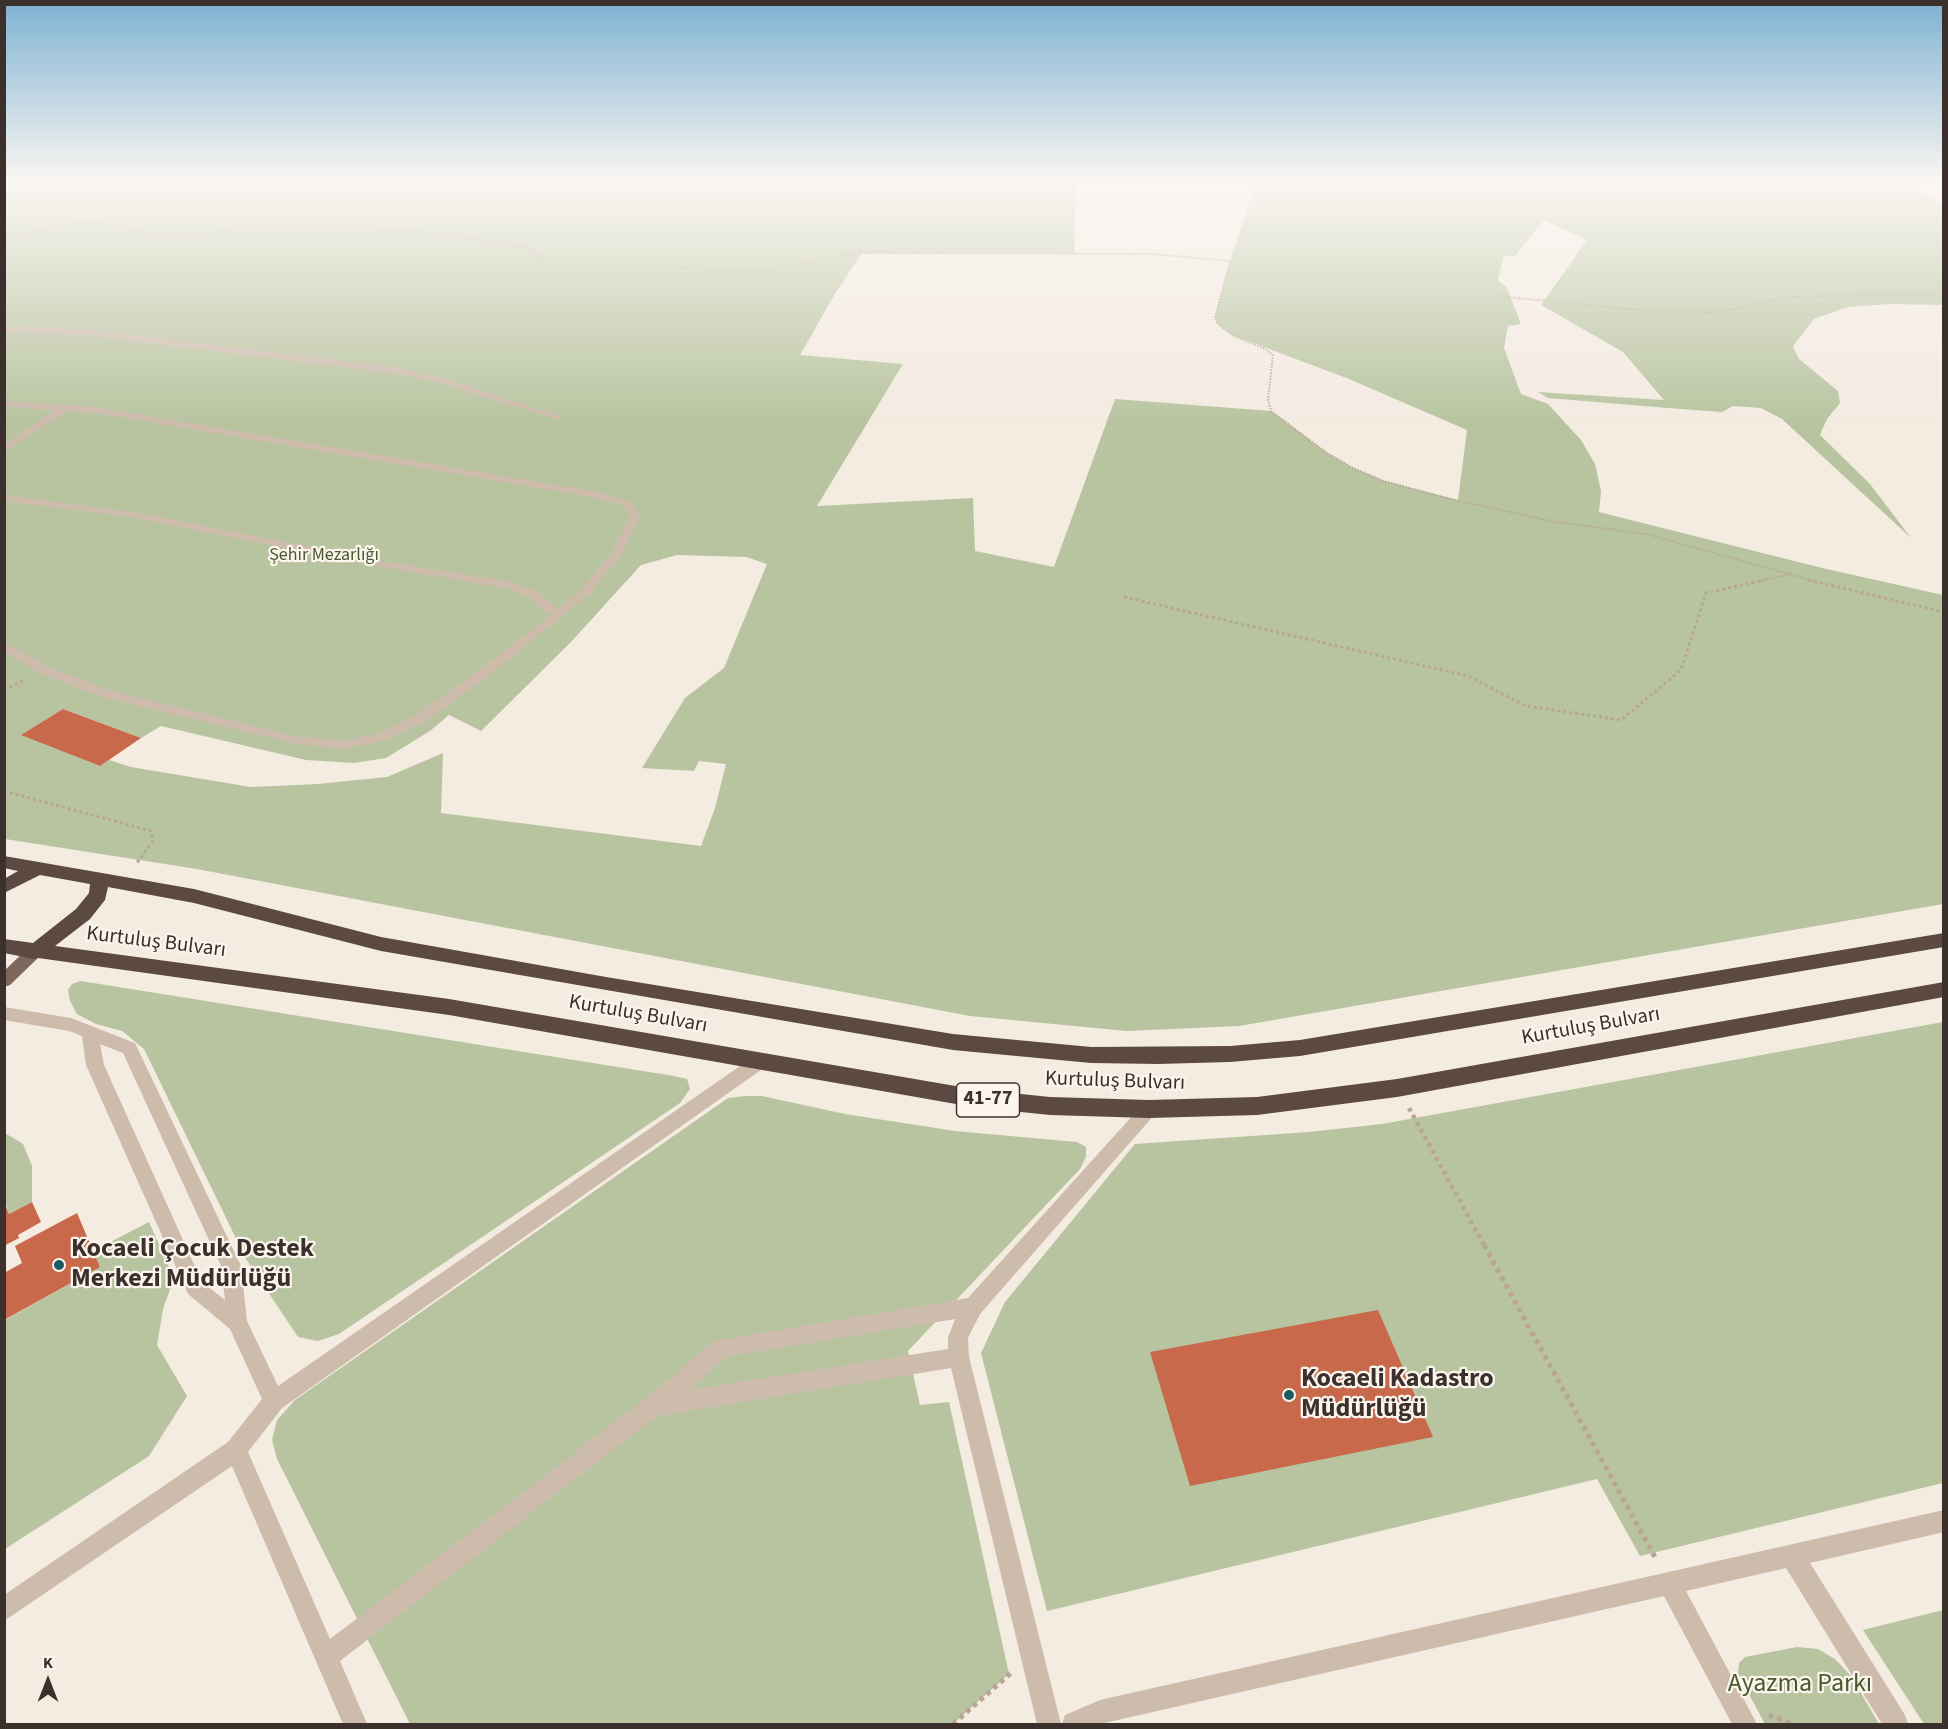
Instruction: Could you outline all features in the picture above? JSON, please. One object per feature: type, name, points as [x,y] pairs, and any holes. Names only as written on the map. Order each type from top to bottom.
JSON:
[{"type":"highway","points":[[4,862],[38,868]]},
{"type":"highway","name":"Kurtuluş Bulvarı","points":[[38,868],[194,896],[381,944],[606,984],[953,1042],[1090,1055],[1170,1056],[1300,1048],[1944,940]]},
{"type":"highway","points":[[4,887],[38,868]]},
{"type":"highway","points":[[34,952],[83,914],[110,881]]},
{"type":"highway","name":"Kurtuluş Bulvarı","points":[[4,946],[34,952],[427,1004],[973,1098],[1050,1106],[1149,1109],[1257,1106],[1397,1088],[1944,988]]},
{"type":"main road","points":[[4,981],[34,952]]},
{"type":"street","points":[[4,329],[70,330],[392,370],[440,380],[558,417]]},
{"type":"street","points":[[4,404],[96,410],[587,493],[627,504],[635,516],[615,556],[588,590],[480,676],[418,720],[383,737],[342,745],[319,744],[162,709],[106,694],[44,670],[4,645]]},
{"type":"street","points":[[4,450],[65,408]]},
{"type":"street","points":[[4,498],[136,515],[376,563],[512,586],[534,595],[558,615]]},
{"type":"street","points":[[4,1013],[46,1019],[90,1032],[129,1048],[231,1266],[237,1322],[274,1401]]},
{"type":"street","points":[[90,1032],[94,1065],[195,1288],[237,1322]]},
{"type":"street","points":[[4,1609],[236,1450],[274,1401],[762,1060]]},
{"type":"street","points":[[1049,1725],[959,1357],[958,1338],[964,1321],[973,1307],[1149,1109]]},
{"type":"street","points":[[325,1658],[653,1406],[721,1348],[973,1307]]},
{"type":"street","points":[[653,1406],[959,1357]]},
{"type":"street","points":[[236,1450],[355,1725]]},
{"type":"street","points":[[1074,1725],[1100,1712],[1944,1521]]},
{"type":"street","points":[[1792,1556],[1896,1725]]},
{"type":"street","points":[[1670,1584],[1745,1725]]},
{"type":"path","points":[[541,261],[528,269],[575,264],[766,271],[816,261]]},
{"type":"path","points":[[1227,261],[1230,261],[1215,317],[1217,323],[1232,335],[1265,349],[1273,355],[1268,399],[1271,411],[1327,453],[1353,468],[1384,481],[1446,498],[1556,522],[1646,534],[1830,586],[1944,612]]},
{"type":"path","points":[[1497,296],[1625,309],[1715,313],[1789,297],[1936,294],[1944,291]]},
{"type":"path","points":[[1124,597],[1468,676],[1526,706],[1621,720],[1681,670],[1706,593],[1791,574]]},
{"type":"path","points":[[4,791],[151,831],[153,841],[110,881]]},
{"type":"path","points":[[1397,1088],[1670,1584]]},
{"type":"path","points":[[953,1725],[1031,1655]]},
{"type":"green space","name":"Şehir Mezarlığı","points":[[4,261],[857,261],[800,355],[903,364],[817,506],[973,498],[975,551],[1054,567],[1115,399],[1271,411],[1327,453],[1353,468],[1384,481],[1458,500],[1467,430],[1349,379],[1232,335],[1217,323],[1215,317],[1230,261],[1503,261],[1498,280],[1507,288],[1521,324],[1508,326],[1504,348],[1521,394],[1548,404],[1581,440],[1595,464],[1601,491],[1599,512],[1822,568],[1943,595],[1943,904],[1239,1026],[1127,1031],[970,1016],[197,869],[5,839]],"holes":[[[677,555],[746,557],[767,564],[724,668],[685,698],[642,768],[694,771],[699,761],[726,764],[715,808],[701,846],[441,813],[443,753],[387,777],[318,784],[251,787],[131,767],[109,760],[100,766],[22,735],[63,709],[141,738],[161,726],[306,760],[354,763],[386,758],[430,731],[449,715],[481,731],[571,642],[641,565]]]},
{"type":"green space","points":[[1572,261],[1943,261],[1943,305],[1890,304],[1848,307],[1814,319],[1793,346],[1799,359],[1838,391],[1840,403],[1827,419],[1820,435],[1870,484],[1911,538],[1782,419],[1761,408],[1733,406],[1722,412],[1548,398],[1538,392],[1664,400],[1623,352],[1541,305]]},
{"type":"green space","points":[[81,981],[674,1076],[687,1079],[690,1089],[680,1103],[339,1334],[318,1341],[298,1337],[246,1259],[144,1049],[122,1031],[96,1024],[77,1014],[70,1001],[68,990],[72,984]]},
{"type":"green space","points":[[1943,1022],[1943,1483],[1640,1556],[1597,1479],[1047,1611],[981,1353],[1005,1302],[1135,1144],[1309,1132],[1382,1124]]},
{"type":"green space","points":[[762,1096],[845,1114],[955,1131],[1077,1142],[1086,1147],[1086,1157],[1080,1169],[908,1351],[920,1405],[949,1402],[1009,1674],[953,1724],[410,1724],[277,1459],[272,1440],[277,1420],[295,1400],[728,1098]]},
{"type":"green space","points":[[5,1133],[23,1144],[32,1166],[32,1202],[9,1214],[5,1201]]},
{"type":"green space","points":[[149,1222],[174,1278],[163,1309],[157,1345],[187,1396],[149,1456],[5,1549],[5,1320],[100,1267],[93,1251]]},
{"type":"green space","points":[[1943,1610],[1943,1724],[1924,1724],[1863,1630]]},
{"type":"green space","name":"Ayazma Parkı","points":[[1797,1647],[1818,1649],[1835,1659],[1851,1676],[1879,1724],[1765,1724],[1738,1674],[1739,1663],[1745,1657]]},
{"type":"building","points":[[63,709],[141,738],[100,766],[21,735]]},
{"type":"building","name":"Kocaeli Çocuk Destek Merkezi Müdürlüğü","points":[[4,1202],[9,1214],[32,1202],[41,1222],[4,1246]]},
{"type":"building","name":"Kocaeli Çocuk Destek Merkezi Müdürlüğü","points":[[77,1213],[100,1267],[4,1320],[4,1273],[22,1263],[15,1246]]},
{"type":"building","name":"Kocaeli Kadastro Müdürlüğü","points":[[1378,1310],[1433,1437],[1190,1486],[1150,1352]]},
{"type":"place","name":"Kocaeli Çocuk Destek Merkezi Müdürlüğü","points":[[59,1265]]},
{"type":"place","name":"Kocaeli Kadastro Müdürlüğü","points":[[1289,1395]]}]
